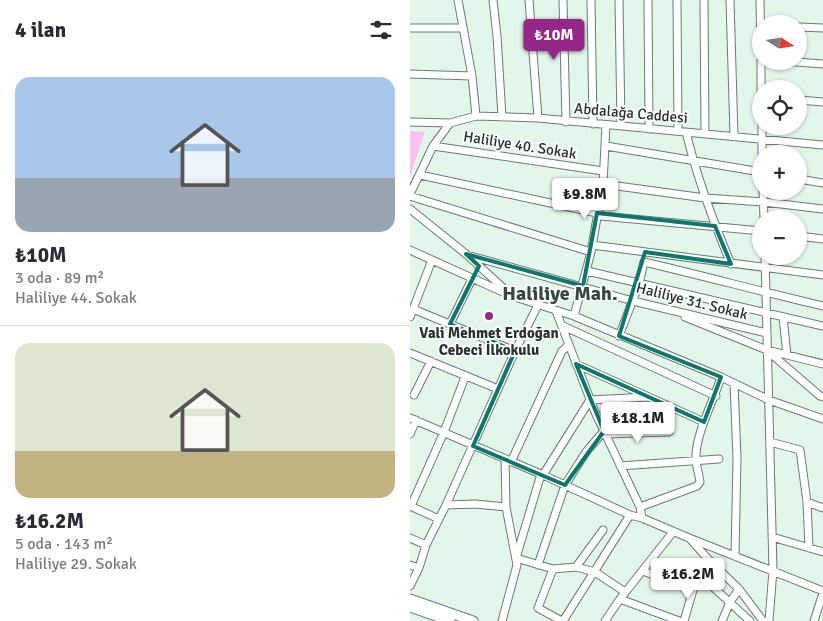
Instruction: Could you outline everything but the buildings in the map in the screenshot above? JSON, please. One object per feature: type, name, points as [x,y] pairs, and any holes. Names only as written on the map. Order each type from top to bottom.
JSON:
[{"type":"main road","points":[[410,599],[473,621]]},
{"type":"main road","points":[[410,607],[450,621]]},
{"type":"street","points":[[458,0],[472,76],[476,116]]},
{"type":"street","points":[[493,0],[498,36],[502,117]]},
{"type":"street","points":[[529,0],[538,118]]},
{"type":"street","points":[[563,0],[566,122]]},
{"type":"street","points":[[591,0],[593,124]]},
{"type":"street","points":[[619,0],[622,126]]},
{"type":"street","points":[[648,0],[649,129]]},
{"type":"street","points":[[677,0],[678,131]]},
{"type":"street","points":[[704,0],[705,134]]},
{"type":"street","points":[[730,0],[734,136]]},
{"type":"street","points":[[760,0],[762,15]]},
{"type":"street","points":[[808,27],[823,28]]},
{"type":"street","points":[[410,28],[463,28]]},
{"type":"street","points":[[808,63],[823,64]]},
{"type":"street","points":[[410,74],[472,76]]},
{"type":"street","points":[[807,101],[823,102]]},
{"type":"street","name":"Abdalağa Caddesi","points":[[410,122],[450,123],[476,116],[538,118],[823,145]]},
{"type":"street","points":[[450,123],[433,146],[410,195],[592,249],[645,252],[823,275]]},
{"type":"street","points":[[574,316],[592,249],[603,184],[606,125]]},
{"type":"street","points":[[686,132],[692,160],[714,226],[731,264]]},
{"type":"street","points":[[762,138],[762,145]]},
{"type":"street","name":"Haliliye 40. Sokak","points":[[433,146],[603,171]]},
{"type":"street","points":[[606,146],[752,170]]},
{"type":"street","points":[[420,175],[597,213],[601,216],[752,231]]},
{"type":"street","points":[[807,180],[823,183]]},
{"type":"street","points":[[603,184],[705,198],[764,202],[823,210]]},
{"type":"street","points":[[764,202],[764,210]]},
{"type":"street","points":[[410,208],[466,254],[512,296]]},
{"type":"street","points":[[807,237],[823,239]]},
{"type":"street","points":[[410,250],[512,296],[574,316],[619,336],[721,376],[769,400],[823,419]]},
{"type":"street","points":[[619,336],[633,301],[645,252]]},
{"type":"street","name":"Haliliye 31. Sokak","points":[[466,254],[633,301],[767,333]]},
{"type":"street","points":[[410,317],[432,260]]},
{"type":"street","points":[[644,262],[823,306]]},
{"type":"street","points":[[765,265],[773,570],[770,621]]},
{"type":"street","points":[[586,271],[823,326]]},
{"type":"street","points":[[450,324],[472,279]]},
{"type":"street","points":[[410,586],[419,568],[426,545],[538,305]]},
{"type":"street","points":[[661,308],[767,350],[823,364]]},
{"type":"street","points":[[413,309],[515,351]]},
{"type":"street","points":[[556,311],[590,400],[640,507],[642,518]]},
{"type":"street","points":[[783,317],[788,355]]},
{"type":"street","points":[[563,326],[716,396]]},
{"type":"street","points":[[502,621],[517,565],[506,507],[508,460],[562,351],[569,345]]},
{"type":"street","points":[[767,350],[823,397]]},
{"type":"street","points":[[410,353],[498,389]]},
{"type":"street","points":[[414,395],[431,361]]},
{"type":"street","points":[[576,364],[704,422]]},
{"type":"street","points":[[439,518],[410,506],[444,432],[465,376]]},
{"type":"street","points":[[640,507],[697,486],[700,482],[696,459],[697,442],[716,396],[721,376]]},
{"type":"street","points":[[734,383],[737,458],[735,555]]},
{"type":"street","points":[[590,400],[648,397]]},
{"type":"street","points":[[516,558],[542,474],[590,400]]},
{"type":"street","points":[[410,434],[413,419],[630,514],[773,570],[823,592],[814,621]]},
{"type":"street","points":[[538,565],[565,485],[586,452],[605,433],[669,432]]},
{"type":"street","points":[[770,442],[800,450],[807,502],[809,548]]},
{"type":"street","points":[[620,466],[696,459],[718,459]]},
{"type":"street","points":[[807,502],[823,508]]},
{"type":"street","points":[[446,505],[475,504],[506,507]]},
{"type":"street","points":[[553,569],[538,608],[562,621],[630,514]]},
{"type":"street","points":[[576,568],[603,530]]},
{"type":"street","points":[[605,621],[625,592],[673,532]]},
{"type":"street","points":[[772,537],[823,552]]},
{"type":"street","points":[[410,538],[426,545]]},
{"type":"street","points":[[689,538],[708,560],[739,589],[763,621]]},
{"type":"street","points":[[516,558],[553,569],[576,568],[594,572],[625,592]]},
{"type":"street","points":[[684,621],[693,590],[708,560]]},
{"type":"street","points":[[410,565],[419,568]]},
{"type":"street","points":[[643,571],[693,590]]},
{"type":"street","points":[[701,576],[750,621]]},
{"type":"street","points":[[722,621],[730,602],[739,589]]},
{"type":"street","points":[[620,599],[679,621]]},
{"type":"highlighted area","points":[[597,213],[715,226],[731,264],[645,252],[619,336],[721,377],[704,422],[576,364],[604,431],[565,485],[473,446],[515,351],[450,324],[479,266],[466,254],[583,286]]},
{"type":"shaded area","points":[[410,131],[425,132],[410,176]]},
{"type":"place","name":"Vali Mehmet Erdoğan Cebeci İlkokulu","points":[[489,316]]},
{"type":"district","name":"Haliliye Mah.","points":[[560,293]]}]
